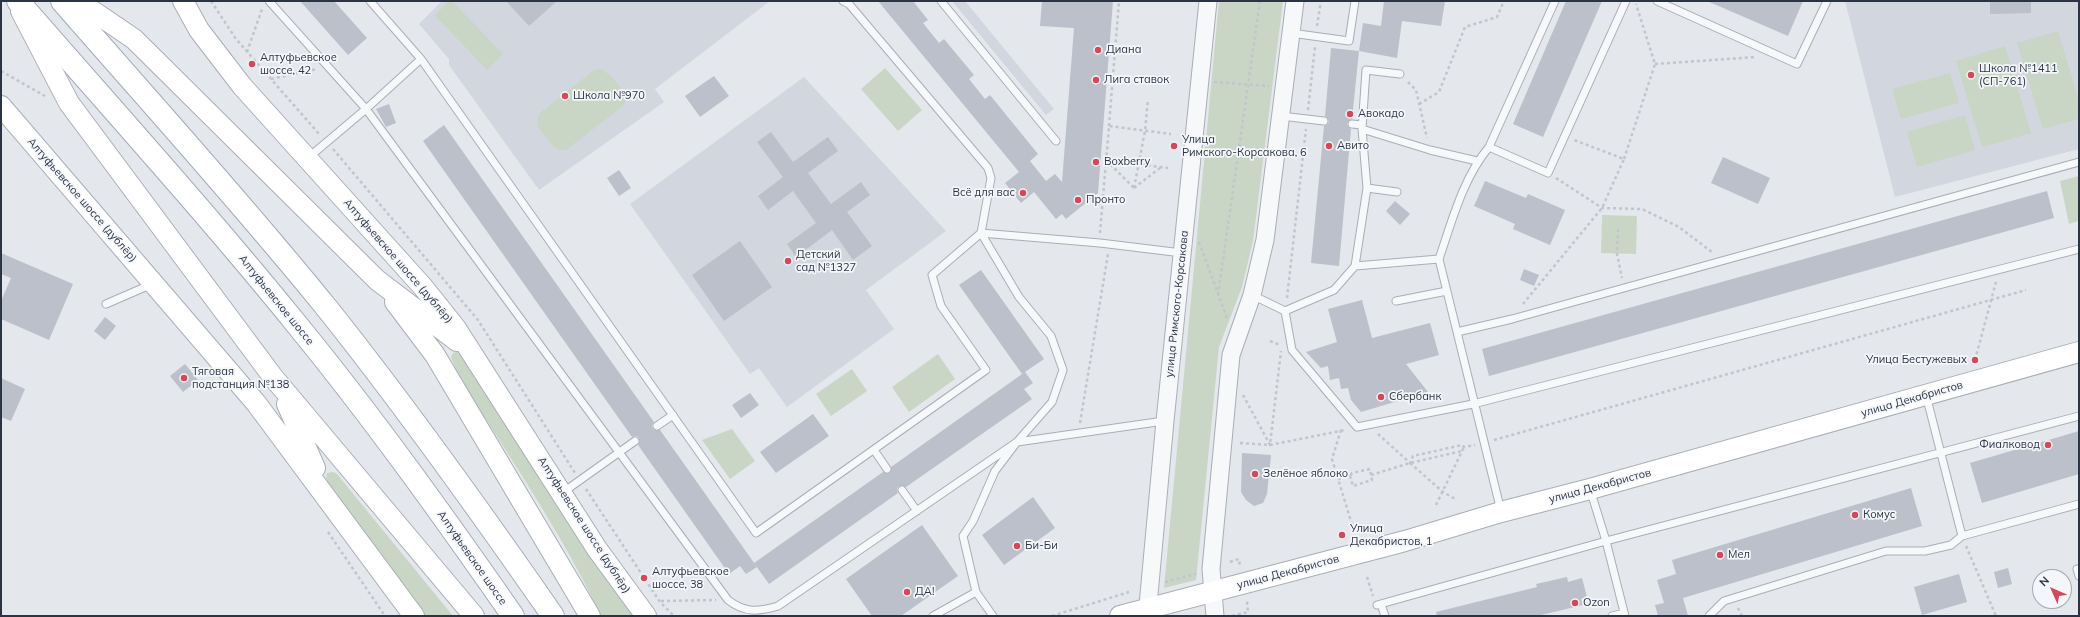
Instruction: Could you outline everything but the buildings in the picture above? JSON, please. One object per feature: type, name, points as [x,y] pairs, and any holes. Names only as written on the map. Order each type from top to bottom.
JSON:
[{"type":"main road","points":[[15,1],[59,86],[73,109],[273,377],[474,616]]},
{"type":"main road","name":"Алтуфьевское шоссе","points":[[18,1],[231,245],[299,327],[437,509],[513,616]]},
{"type":"main road","points":[[62,1],[257,224],[325,306],[464,489],[553,616]]},
{"type":"main road","points":[[78,1],[121,28],[157,60],[370,273],[419,333],[445,372],[590,616]]},
{"type":"main road","name":"Алтуфьевское шоссе (дублёр)","points":[[184,1],[199,30],[224,64],[307,159],[437,303],[484,370],[597,549],[646,616]]},
{"type":"main road","name":"Алтуфьевское шоссе (дублёр)","points":[[1,106],[243,387],[338,512],[414,616]]},
{"type":"main road","points":[[394,255],[405,272],[445,372]]},
{"type":"main road","points":[[370,273],[463,346],[484,370]]},
{"type":"main road","name":"улица Декабристов","points":[[1120,616],[1147,612],[1213,592],[1405,541],[1501,512],[1590,489],[2079,352]]},
{"type":"main road","points":[[273,377],[284,396],[319,477],[338,512]]},
{"type":"main road","points":[[243,387],[265,407],[342,463],[354,475]]},
{"type":"street","name":"улица Римского-Корсакова","points":[[1147,612],[1164,421],[1208,1]]},
{"type":"street","points":[[1215,616],[1211,569],[1231,355],[1252,295],[1266,240],[1295,1]]},
{"type":"lane","points":[[269,1],[366,109],[728,600],[738,608],[764,611],[778,606],[1017,442],[1164,421]]},
{"type":"lane","points":[[370,1],[421,59],[756,533],[986,370],[941,306],[932,275],[981,233],[991,178],[988,168],[848,2]]},
{"type":"lane","points":[[941,1],[1056,141]]},
{"type":"lane","points":[[1291,33],[1348,41],[1355,1]]},
{"type":"lane","points":[[1501,512],[1438,259],[1458,204],[1477,161],[1489,147],[1555,1]]},
{"type":"lane","points":[[1489,147],[1548,173],[1626,1]]},
{"type":"lane","points":[[1657,1],[1797,64],[1827,1]]},
{"type":"lane","points":[[307,159],[366,109],[421,59]]},
{"type":"lane","points":[[1252,295],[1285,311],[1334,290],[1355,266],[1367,188],[1362,127],[1366,70],[1400,74]]},
{"type":"lane","points":[[1281,116],[1324,121]]},
{"type":"lane","points":[[1352,124],[1430,150],[1477,161]]},
{"type":"lane","points":[[1457,332],[1512,319],[1624,286],[2079,162]]},
{"type":"lane","points":[[1367,188],[1397,192]]},
{"type":"lane","points":[[981,233],[1100,243],[1182,253]]},
{"type":"lane","points":[[981,233],[1019,297],[1051,336],[1063,370],[1052,402],[1017,442],[996,471],[973,521],[963,536],[976,592],[993,616]]},
{"type":"lane","points":[[1285,311],[1292,350],[1358,427],[1473,404],[2079,249]]},
{"type":"lane","points":[[1355,266],[1438,259]]},
{"type":"lane","points":[[106,304],[154,283]]},
{"type":"lane","points":[[1396,300],[1447,292]]},
{"type":"lane","points":[[1926,395],[1943,453],[1962,536]]},
{"type":"lane","points":[[657,426],[673,414]]},
{"type":"lane","points":[[1385,616],[1379,604],[1606,541],[2079,416]]},
{"type":"lane","points":[[562,493],[635,441]]},
{"type":"lane","points":[[874,450],[887,469]]},
{"type":"lane","points":[[1590,489],[1606,541],[1624,614],[1612,616]]},
{"type":"lane","points":[[902,490],[917,511]]},
{"type":"lane","points":[[1709,616],[1724,601],[1886,551],[1913,552],[1951,545],[1962,536],[2079,504]]},
{"type":"lane","points":[[2079,569],[2077,569],[2079,576]]},
{"type":"lane","points":[[933,616],[976,592]]},
{"type":"path","points":[[1100,243],[1119,1]]},
{"type":"path","points":[[1218,295],[1260,1]]},
{"type":"path","points":[[1285,311],[1321,1]]},
{"type":"path","points":[[1419,104],[1439,92],[1465,27],[1497,17],[1504,1]]},
{"type":"path","points":[[1512,319],[1602,208],[1624,159],[1655,64],[1635,1]]},
{"type":"path","points":[[247,52],[263,8]]},
{"type":"path","points":[[1655,64],[1780,56]]},
{"type":"path","points":[[270,79],[328,67]]},
{"type":"path","points":[[1,71],[46,96]]},
{"type":"path","points":[[1400,74],[1416,90],[1430,150]]},
{"type":"path","points":[[1211,82],[1249,86],[1273,86]]},
{"type":"path","points":[[1134,188],[1145,131],[1148,99]]},
{"type":"path","points":[[1109,126],[1172,134]]},
{"type":"path","points":[[1565,136],[1624,159]]},
{"type":"path","points":[[1106,160],[1168,168]]},
{"type":"path","points":[[1106,160],[1134,188]]},
{"type":"path","points":[[1134,188],[1160,168]]},
{"type":"path","points":[[1548,173],[1602,208],[1642,209],[1679,227],[1722,260]]},
{"type":"path","points":[[1618,229],[1617,254],[1624,286]]},
{"type":"path","points":[[1199,240],[1228,323]]},
{"type":"path","points":[[1078,433],[1109,244]]},
{"type":"path","points":[[1975,360],[1999,270]]},
{"type":"path","points":[[1410,463],[1413,456],[1462,445],[1464,447],[1483,443],[2026,290]]},
{"type":"path","points":[[1270,445],[1282,339]]},
{"type":"path","points":[[1242,393],[1270,445]]},
{"type":"path","points":[[1368,426],[1443,492],[1457,500]]},
{"type":"path","points":[[1240,443],[1270,445],[1358,427]]},
{"type":"path","points":[[1341,430],[1332,459],[1353,528]]},
{"type":"path","points":[[1436,505],[1464,447]]},
{"type":"path","points":[[1371,474],[1410,463],[1462,452]]},
{"type":"path","points":[[1338,479],[1350,476],[1352,473],[1370,469],[1372,480],[1353,486],[1350,476]]},
{"type":"path","points":[[580,480],[660,602],[674,616]]},
{"type":"path","points":[[324,526],[385,616]]},
{"type":"path","points":[[1962,536],[1996,616]]},
{"type":"path","points":[[1230,562],[1239,559],[1240,568]]},
{"type":"path","points":[[1165,582],[1197,573]]},
{"type":"path","points":[[1368,577],[1379,604]]},
{"type":"path","points":[[1052,616],[1129,592]]},
{"type":"path","points":[[660,602],[728,600]]},
{"type":"path","points":[[1232,616],[1248,612],[1247,601]]},
{"type":"shaded area","name":"Школа №970","points":[[442,1],[770,1],[655,89],[664,102],[539,190],[449,65],[449,59],[419,24]]},
{"type":"shaded area","points":[[952,1],[965,1],[1054,109],[1046,115]]},
{"type":"shaded area","name":"Школа №1411 (СП-761)","points":[[1845,1],[2079,1],[2079,149],[1895,197]]},
{"type":"shaded area","name":"Детский сад №1327","points":[[804,77],[946,231],[866,290],[894,329],[787,407],[759,368],[750,374],[630,204]]},
{"type":"green space","points":[[449,1],[452,1],[503,54],[487,70],[435,15]]},
{"type":"green space","points":[[1219,1],[1283,1],[1253,241],[1242,287],[1219,347],[1196,580],[1164,588]]},
{"type":"green space","points":[[2058,31],[2079,101],[2079,119],[2043,129],[2017,43]]},
{"type":"green space","points":[[2005,46],[2031,133],[1982,147],[1956,61]]},
{"type":"green space","points":[[885,68],[922,110],[898,131],[861,89]]},
{"type":"green space","points":[[601,69],[609,74],[616,82],[623,92],[626,101],[623,106],[566,150],[559,150],[554,147],[537,126],[537,119],[540,113],[594,70]]},
{"type":"green space","points":[[1950,73],[1959,103],[1901,119],[1892,89]]},
{"type":"green space","points":[[1965,115],[1975,150],[1917,167],[1907,132]]},
{"type":"green space","points":[[2079,176],[2079,221],[2069,224],[2060,181]]},
{"type":"green space","points":[[1602,215],[1637,216],[1636,254],[1601,253]]},
{"type":"green space","points":[[459,351],[636,616],[601,616],[586,585],[552,524],[459,377],[451,357],[453,353]]},
{"type":"green space","points":[[938,354],[955,379],[909,412],[892,387]]},
{"type":"green space","points":[[852,369],[867,391],[831,416],[816,394]]},
{"type":"green space","points":[[732,429],[755,461],[730,479],[702,440]]},
{"type":"green space","points":[[333,472],[337,474],[453,616],[424,616],[326,481],[327,473]]},
{"type":"place","name":"Диана","points":[[1098,50]]},
{"type":"place","name":"Алтуфьевское шоссе, 42","points":[[252,64]]},
{"type":"place","name":"Школа №1411 (СП-761)","points":[[1971,75]]},
{"type":"place","name":"Лига ставок","points":[[1096,80]]},
{"type":"place","name":"Школа №970","points":[[565,96]]},
{"type":"place","name":"Авокадо","points":[[1350,114]]},
{"type":"place","name":"Улица Римского-Корсакова, 6","points":[[1174,146]]},
{"type":"place","name":"Авито","points":[[1329,146]]},
{"type":"place","name":"Boxberry","points":[[1096,162]]},
{"type":"place","name":"Всё для вас","points":[[1023,193]]},
{"type":"place","name":"Пронто","points":[[1078,200]]},
{"type":"place","name":"Детский сад №1327","points":[[788,261]]},
{"type":"place","name":"Улица Бестужевых","points":[[1975,360]]},
{"type":"place","name":"Тяговая подстанция №138","points":[[184,378]]},
{"type":"place","name":"Сбербанк","points":[[1381,397]]},
{"type":"place","name":"Фиалковод","points":[[2048,445]]},
{"type":"place","name":"Зелёное яблоко","points":[[1255,474]]},
{"type":"place","name":"Комус","points":[[1855,515]]},
{"type":"place","name":"Улица Декабристов, 1","points":[[1342,535]]},
{"type":"place","name":"Би-Би","points":[[1017,546]]},
{"type":"place","name":"Мел","points":[[1720,555]]},
{"type":"place","name":"Алтуфьевское шоссе, 38","points":[[644,578]]},
{"type":"place","name":"ДА!","points":[[907,592]]},
{"type":"place","name":"Ozon","points":[[1575,603]]}]
